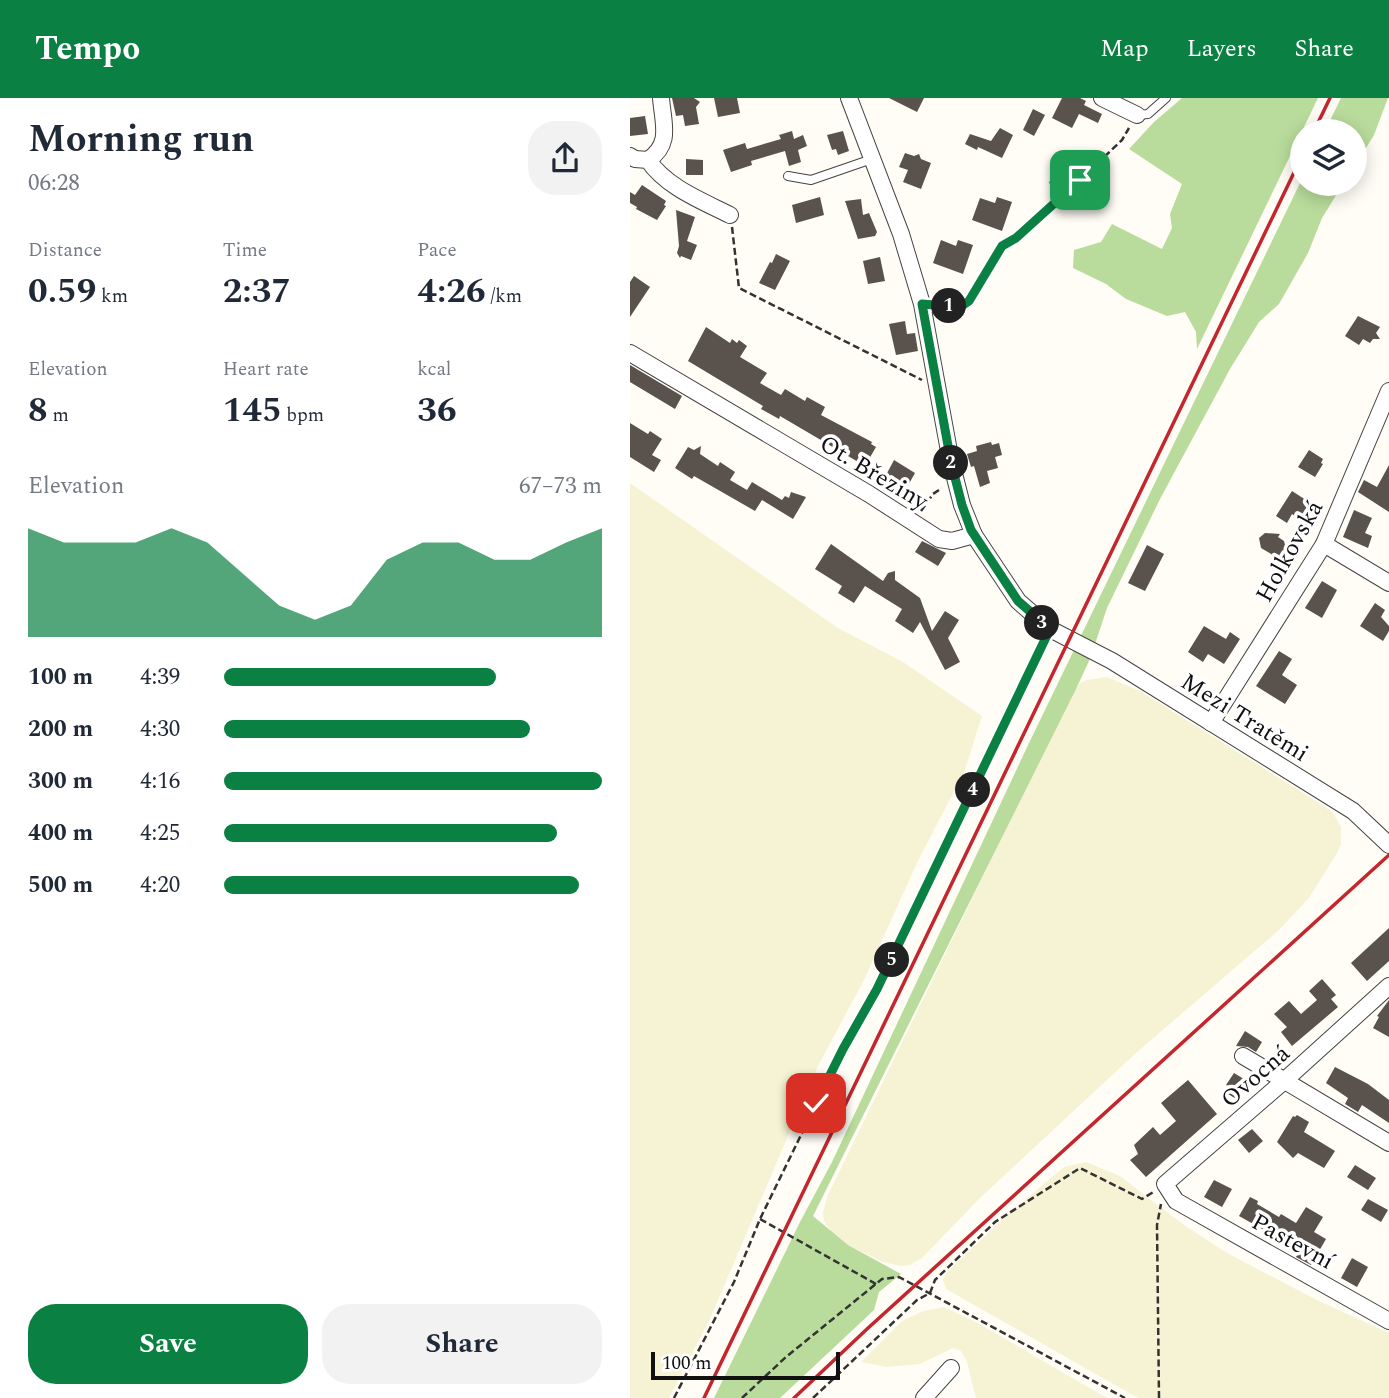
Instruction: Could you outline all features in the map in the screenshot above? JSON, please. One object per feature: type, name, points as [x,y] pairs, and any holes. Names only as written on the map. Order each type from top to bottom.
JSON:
[{"type":"street","points":[[630,156],[648,160],[657,154],[665,140],[661,98]]},
{"type":"street","points":[[849,98],[901,234],[922,304],[955,484],[974,535],[1018,601],[1050,629]]},
{"type":"street","points":[[1102,98],[1137,115]]},
{"type":"street","points":[[648,160],[662,177],[730,215]]},
{"type":"street","name":"Ot. Březiny","points":[[630,353],[940,539],[952,541],[974,535]]},
{"type":"street","name":"Holkovská","points":[[1211,723],[1324,544],[1389,391]]},
{"type":"street","points":[[1324,544],[1389,583]]},
{"type":"street","name":"Mezi Tratěmi","points":[[1050,629],[1112,661],[1353,811],[1389,845]]},
{"type":"street","name":"Ovocná","points":[[1165,1184],[1389,986]]},
{"type":"street","points":[[1243,1056],[1389,1143]]},
{"type":"street","name":"Pastevní","points":[[1165,1184],[1176,1201],[1389,1321]]},
{"type":"street","points":[[924,1398],[951,1368]]},
{"type":"lane","points":[[1137,115],[1148,114],[1166,98]]},
{"type":"lane","points":[[788,176],[811,180],[872,159]]},
{"type":"lane","points":[[922,304],[960,307],[969,301],[1002,246]]},
{"type":"path","points":[[1002,246],[1034,223],[1122,140],[1137,115]]},
{"type":"path","points":[[730,215],[739,288],[937,388]]},
{"type":"path","points":[[915,522],[933,494],[955,484]]},
{"type":"path","points":[[674,1398],[734,1282],[760,1219],[843,1049],[877,989],[1050,629]]},
{"type":"path","points":[[813,1398],[918,1300],[930,1293],[935,1280],[995,1222],[1080,1168],[1142,1199],[1165,1184]]},
{"type":"path","points":[[1159,1398],[1157,1225],[1165,1184]]},
{"type":"path","points":[[760,1219],[876,1284]]},
{"type":"path","points":[[741,1398],[786,1357],[882,1279],[899,1277],[1125,1398]]},
{"type":"shaded area","points":[[630,483],[838,628],[903,662],[982,716],[965,770],[917,863],[864,980],[817,1068],[710,1319],[669,1398],[630,1398]]},
{"type":"shaded area","points":[[1107,677],[1140,691],[1321,804],[1333,813],[1341,827],[1341,844],[1309,898],[1279,930],[1136,1053],[980,1198],[922,1258],[910,1265],[901,1266],[883,1262],[848,1245],[833,1234],[824,1221],[823,1212],[827,1197],[1071,695],[1080,683]]},
{"type":"shaded area","points":[[1086,1162],[1120,1176],[1184,1225],[1227,1253],[1317,1300],[1389,1333],[1389,1398],[1138,1398],[946,1289],[943,1280],[947,1272],[1007,1215],[1064,1167]]},
{"type":"shaded area","points":[[944,1307],[976,1322],[1107,1398],[976,1398],[967,1362],[961,1351],[953,1348],[920,1364],[887,1367],[861,1362],[902,1321],[923,1311]]},
{"type":"green space","points":[[1182,98],[1318,98],[1308,119],[1290,119],[1290,156],[1197,349],[1196,332],[1185,312],[1167,316],[1126,299],[1106,284],[1073,268],[1074,250],[1101,242],[1112,224],[1162,249],[1172,228],[1170,214],[1182,184],[1129,149],[1154,122]]},
{"type":"green space","points":[[1341,98],[1388,98],[1367,146],[1367,119],[1331,119]]},
{"type":"green space","points":[[1294,196],[1336,196],[1279,304],[1259,322],[1230,369],[1160,499],[1107,608],[1090,659],[1076,689],[813,1216],[848,1245],[901,1274],[879,1292],[874,1310],[780,1398],[714,1398],[832,1162],[1029,743]]},
{"type":"building","points":[[672,98],[694,98],[700,102],[696,107],[699,124],[685,126],[683,115],[676,116]]},
{"type":"building","points":[[714,98],[737,98],[740,113],[718,117]]},
{"type":"building","points":[[889,98],[924,98],[917,112]]},
{"type":"building","points":[[1062,98],[1080,98],[1086,101],[1084,105],[1102,114],[1098,123],[1079,114],[1072,128],[1052,118]]},
{"type":"building","points":[[1033,109],[1045,115],[1034,136],[1023,130]]},
{"type":"building","points":[[645,116],[648,134],[630,136],[630,118]]},
{"type":"building","points":[[1000,128],[1013,135],[1002,158],[965,144],[970,134],[991,141]]},
{"type":"building","points":[[792,131],[794,139],[803,135],[807,146],[798,150],[801,162],[789,166],[785,151],[751,161],[752,165],[731,172],[723,150],[745,143],[747,149],[781,139],[779,135]]},
{"type":"building","points":[[843,131],[849,151],[838,155],[836,149],[832,150],[827,135]]},
{"type":"building","points":[[905,153],[914,156],[919,154],[921,159],[931,163],[921,189],[903,182],[908,170],[899,167]]},
{"type":"building","points":[[686,159],[703,160],[703,175],[686,175]]},
{"type":"building","points":[[1056,169],[1071,176],[1064,190],[1049,183]]},
{"type":"building","points":[[642,185],[666,201],[666,206],[657,220],[630,203],[630,192],[635,195]]},
{"type":"building","points":[[820,197],[824,215],[796,223],[792,205]]},
{"type":"building","points":[[997,197],[1012,202],[1002,231],[972,220],[980,198],[995,203]]},
{"type":"building","points":[[861,199],[863,215],[869,213],[877,232],[875,236],[858,239],[845,201]]},
{"type":"building","points":[[676,210],[695,217],[687,241],[697,245],[691,260],[681,256],[680,258],[677,253],[679,246]]},
{"type":"building","points":[[941,240],[956,246],[958,240],[973,245],[963,274],[933,263]]},
{"type":"building","points":[[776,254],[790,261],[775,290],[759,283]]},
{"type":"building","points":[[880,257],[885,281],[868,284],[863,261]]},
{"type":"building","points":[[634,276],[650,287],[630,317],[630,282]]},
{"type":"building","points":[[1358,316],[1380,327],[1376,333],[1380,339],[1373,339],[1370,343],[1363,339],[1359,345],[1345,336]]},
{"type":"building","points":[[905,321],[907,334],[915,333],[918,351],[896,355],[889,324]]},
{"type":"building","points":[[706,327],[730,343],[732,339],[737,343],[739,340],[747,346],[740,357],[767,373],[760,383],[781,395],[785,389],[805,401],[807,397],[825,407],[821,415],[872,442],[876,447],[865,466],[780,416],[779,419],[761,409],[763,406],[688,361]]},
{"type":"building","points":[[630,365],[682,396],[675,409],[630,382]]},
{"type":"building","points":[[630,423],[662,439],[652,455],[661,460],[654,472],[630,457]]},
{"type":"building","points":[[991,442],[992,445],[999,443],[1002,455],[995,457],[998,468],[987,471],[990,483],[980,487],[974,466],[971,467],[967,454],[977,451],[976,446]]},
{"type":"building","points":[[701,446],[700,454],[718,466],[720,462],[735,472],[730,480],[747,490],[752,482],[782,500],[785,496],[789,498],[791,492],[806,497],[793,519],[762,500],[755,511],[675,468],[688,447],[694,450]]},
{"type":"building","points":[[1309,450],[1323,459],[1315,477],[1298,467]]},
{"type":"building","points":[[894,460],[915,473],[906,489],[885,477]]},
{"type":"building","points":[[1389,465],[1389,512],[1358,492],[1364,480],[1377,487]]},
{"type":"building","points":[[1292,491],[1309,502],[1303,516],[1298,518],[1292,514],[1287,523],[1276,516]]},
{"type":"building","points":[[1354,510],[1372,518],[1365,533],[1372,536],[1368,548],[1343,537]]},
{"type":"building","points":[[1265,533],[1280,534],[1278,537],[1284,541],[1286,549],[1283,555],[1276,557],[1261,548],[1259,538]]},
{"type":"building","points":[[922,541],[946,553],[938,566],[915,552]]},
{"type":"building","points":[[831,544],[883,581],[888,573],[895,571],[895,580],[920,598],[932,631],[945,611],[959,620],[948,638],[960,662],[945,670],[920,622],[913,633],[895,621],[902,609],[865,586],[854,603],[838,593],[842,586],[815,569]]},
{"type":"building","points":[[1147,545],[1164,554],[1145,591],[1128,583]]},
{"type":"building","points":[[1322,581],[1337,590],[1322,618],[1305,608]]},
{"type":"building","points":[[1375,603],[1385,610],[1381,617],[1389,626],[1383,641],[1360,626]]},
{"type":"building","points":[[1204,626],[1226,639],[1230,632],[1240,639],[1224,664],[1208,654],[1203,662],[1188,652]]},
{"type":"building","points":[[1279,651],[1292,659],[1282,675],[1297,685],[1285,704],[1256,686]]},
{"type":"building","points":[[1389,928],[1389,961],[1367,981],[1351,963]]},
{"type":"building","points":[[1322,979],[1336,995],[1331,999],[1338,1007],[1292,1046],[1281,1032],[1287,1027],[1274,1014],[1289,1001],[1301,1014],[1317,1000],[1309,991]]},
{"type":"building","points":[[1389,1000],[1389,1037],[1373,1028],[1379,1017],[1377,1016]]},
{"type":"building","points":[[1245,1031],[1262,1042],[1256,1052],[1248,1047],[1236,1046]]},
{"type":"building","points":[[1335,1067],[1368,1084],[1389,1100],[1389,1123],[1362,1105],[1358,1112],[1345,1104],[1348,1098],[1326,1083]]},
{"type":"building","points":[[1234,1073],[1249,1082],[1238,1100],[1228,1094],[1232,1088],[1226,1085]]},
{"type":"building","points":[[1188,1080],[1217,1114],[1146,1177],[1130,1160],[1138,1154],[1134,1145],[1153,1127],[1160,1135],[1176,1121],[1161,1103]]},
{"type":"building","points":[[1297,1115],[1309,1122],[1304,1132],[1335,1151],[1324,1168],[1298,1153],[1293,1158],[1277,1142],[1293,1116]]},
{"type":"building","points":[[1252,1129],[1263,1141],[1249,1153],[1238,1140]]},
{"type":"building","points":[[1355,1165],[1376,1178],[1368,1190],[1347,1177]]},
{"type":"building","points":[[1214,1180],[1232,1189],[1222,1207],[1204,1197]]},
{"type":"building","points":[[1250,1197],[1279,1217],[1281,1214],[1296,1223],[1306,1207],[1323,1217],[1314,1232],[1326,1239],[1311,1265],[1296,1257],[1300,1250],[1239,1216]]},
{"type":"building","points":[[1368,1199],[1388,1210],[1381,1222],[1361,1210]]},
{"type":"building","points":[[1352,1258],[1368,1267],[1357,1287],[1341,1278]]},
{"type":"railway","points":[[1320,119],[1330,98]]},
{"type":"railway","points":[[704,1398],[1290,181]]},
{"type":"railway","points":[[794,1398],[1389,855]]},
{"type":"route","points":[[816,1103],[877,989],[1050,629],[1018,601],[971,530],[955,484],[922,304],[960,307],[969,301],[1002,246],[1016,238],[1080,180]]}]
